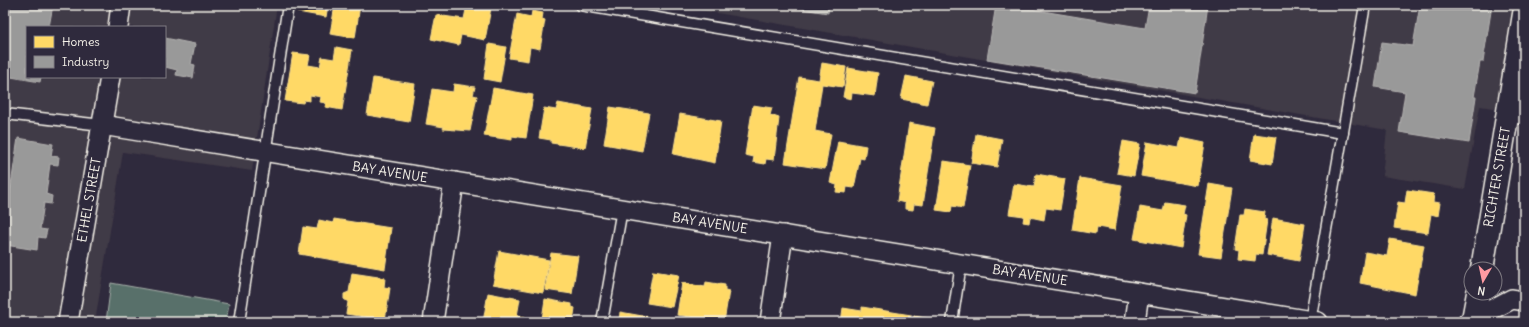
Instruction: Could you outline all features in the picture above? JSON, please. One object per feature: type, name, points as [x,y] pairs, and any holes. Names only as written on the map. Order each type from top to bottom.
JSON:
[{"type":"street","points":[[118,26],[121,5]]},
{"type":"street","name":"RICHTER STREET","points":[[1484,261],[1516,117],[1524,14]]},
{"type":"street","name":"ETHEL STREET","points":[[68,322],[110,78]]},
{"type":"street","name":"BAY AVENUE","points":[[102,125],[1313,322]]},
{"type":"street","points":[[432,322],[454,182]]},
{"type":"street","points":[[770,322],[783,235]]},
{"type":"street","points":[[1135,322],[1140,293]]},
{"type":"street","points":[[1471,321],[1512,299],[1524,301]]},
{"type":"street","points":[[1471,321],[1476,301]]},
{"type":"lane","points":[[240,322],[288,5]]},
{"type":"lane","points":[[580,5],[1343,133]]},
{"type":"lane","points":[[1313,322],[1365,5]]},
{"type":"lane","points":[[5,114],[102,125]]},
{"type":"lane","points":[[602,322],[622,209]]},
{"type":"lane","points":[[952,322],[962,264]]},
{"type":"shaded area","points":[[5,5],[277,5],[252,171],[123,152],[95,322],[5,322]]},
{"type":"shaded area","points":[[671,5],[1524,5],[1524,113],[1480,106],[1465,189],[1382,176],[1387,130]]},
{"type":"green space","points":[[111,283],[229,304],[226,322],[106,322]]},
{"type":"building: Homes","points":[[299,5],[328,5],[326,17],[297,12]]},
{"type":"building: Homes","points":[[335,5],[360,5],[355,38],[330,34]]},
{"type":"building: Homes","points":[[467,5],[491,8],[485,40],[461,35],[459,45],[431,39],[436,15],[464,19]]},
{"type":"building: Homes","points":[[532,11],[543,13],[542,19],[545,20],[540,49],[530,47],[528,61],[509,58],[517,14],[531,17]]},
{"type":"building: Homes","points":[[489,44],[506,47],[500,82],[484,79]]},
{"type":"building: Homes","points":[[336,47],[352,50],[342,110],[325,107],[326,103],[320,102],[321,97],[310,95],[310,101],[304,100],[303,103],[285,101],[293,53],[310,55],[308,65],[320,67],[322,57],[334,59]]},
{"type":"building: Homes","points":[[822,63],[846,67],[843,87],[822,84],[815,131],[831,134],[825,169],[785,163],[799,77],[819,80]]},
{"type":"building: Homes","points":[[848,68],[878,73],[875,96],[852,93],[851,99],[843,97]]},
{"type":"building: Homes","points":[[906,76],[932,81],[927,104],[901,99]]},
{"type":"building: Homes","points":[[373,78],[415,84],[409,122],[367,115]]},
{"type":"building: Homes","points":[[454,84],[475,87],[473,95],[477,96],[470,131],[443,129],[444,127],[426,124],[432,89],[453,92]]},
{"type":"building: Homes","points":[[493,88],[533,95],[526,138],[512,136],[512,140],[484,136]]},
{"type":"building: Homes","points":[[558,103],[592,109],[585,148],[551,143],[551,140],[539,138],[544,108],[556,110]]},
{"type":"building: Homes","points":[[753,105],[772,108],[770,115],[779,118],[774,160],[766,159],[765,164],[753,162],[754,157],[745,155]]},
{"type":"building: Homes","points":[[610,107],[649,113],[642,151],[604,144]]},
{"type":"building: Homes","points":[[680,114],[721,121],[715,163],[673,154]]},
{"type":"building: Homes","points":[[909,123],[935,128],[923,205],[914,204],[913,210],[905,209],[905,203],[897,201]]},
{"type":"building: Homes","points":[[976,134],[1002,139],[997,167],[971,163]]},
{"type":"building: Homes","points":[[1254,134],[1276,137],[1272,164],[1250,160]]},
{"type":"building: Homes","points":[[1181,138],[1205,143],[1198,186],[1141,176],[1147,142],[1179,148]]},
{"type":"building: Homes","points":[[838,141],[866,146],[864,159],[860,158],[854,188],[847,187],[846,193],[836,192],[837,185],[830,183]]},
{"type":"building: Homes","points":[[1123,141],[1140,144],[1134,176],[1117,173]]},
{"type":"building: Homes","points":[[944,161],[970,165],[963,208],[952,206],[951,212],[936,210]]},
{"type":"building: Homes","points":[[1036,174],[1065,179],[1060,210],[1046,208],[1044,220],[1030,217],[1029,223],[1023,222],[1024,216],[1009,214],[1014,184],[1034,187]]},
{"type":"building: Homes","points":[[1080,178],[1122,185],[1115,230],[1097,227],[1096,234],[1072,230]]},
{"type":"building: Homes","points":[[1209,184],[1232,188],[1221,257],[1198,254]]},
{"type":"building: Homes","points":[[1407,190],[1434,194],[1433,202],[1440,203],[1438,216],[1431,214],[1428,233],[1394,228],[1398,202],[1405,203]]},
{"type":"building: Homes","points":[[1165,202],[1185,205],[1183,214],[1186,215],[1181,248],[1134,239],[1140,207],[1163,211]]},
{"type":"building: Homes","points":[[1245,209],[1265,212],[1264,219],[1267,220],[1262,255],[1256,254],[1255,261],[1238,259],[1239,250],[1235,249],[1240,215],[1244,215]]},
{"type":"building: Homes","points":[[1273,218],[1305,224],[1299,261],[1267,255]]},
{"type":"building: Homes","points":[[334,219],[391,228],[385,269],[299,254],[303,227],[317,229],[319,220],[333,223]]},
{"type":"building: Homes","points":[[1390,239],[1424,245],[1415,294],[1360,283],[1365,252],[1387,256]]},
{"type":"building: Homes","points":[[499,251],[549,260],[543,293],[493,284]]},
{"type":"building: Homes","points":[[551,253],[578,256],[572,294],[545,290]]},
{"type":"building: Homes","points":[[653,271],[679,275],[672,307],[647,303]]},
{"type":"building: Homes","points":[[352,273],[385,278],[384,287],[390,288],[385,320],[346,314],[348,302],[344,299],[344,294],[349,292]]},
{"type":"building: Homes","points":[[706,282],[725,285],[725,290],[729,291],[724,322],[677,315],[682,283],[705,287]]},
{"type":"building: Homes","points":[[488,293],[520,299],[517,316],[525,317],[524,322],[483,322]]},
{"type":"building: Homes","points":[[545,299],[572,304],[572,307],[575,308],[573,322],[552,322],[542,319]]},
{"type":"building: Homes","points":[[862,307],[911,315],[910,322],[841,322],[843,308],[862,311]]},
{"type":"building: Homes","points":[[620,312],[648,317],[647,322],[619,322]]},
{"type":"building: Homes","points":[[914,316],[937,320],[937,322],[913,322]]},
{"type":"building: Industry","points":[[5,5],[53,5],[49,26],[26,26],[26,78],[41,78],[40,82],[5,76]]},
{"type":"building: Industry","points":[[776,5],[829,5],[828,13]]},
{"type":"building: Industry","points":[[962,5],[985,5],[984,9]]},
{"type":"building: Industry","points":[[996,5],[1006,5],[1145,28],[1149,5],[1208,5],[1195,93],[987,59]]},
{"type":"building: Industry","points":[[1420,5],[1492,5],[1483,62],[1480,62],[1474,97],[1476,97],[1469,143],[1399,132],[1405,92],[1375,87],[1382,42],[1413,46]]},
{"type":"building: Industry","points":[[166,38],[195,44],[191,64],[195,65],[193,78],[176,75],[177,70],[166,67]]},
{"type":"building: Industry","points":[[18,138],[53,144],[51,156],[59,157],[58,165],[50,164],[46,194],[52,196],[51,204],[44,203],[40,229],[47,230],[45,238],[38,237],[37,250],[5,245],[5,225]]}]
